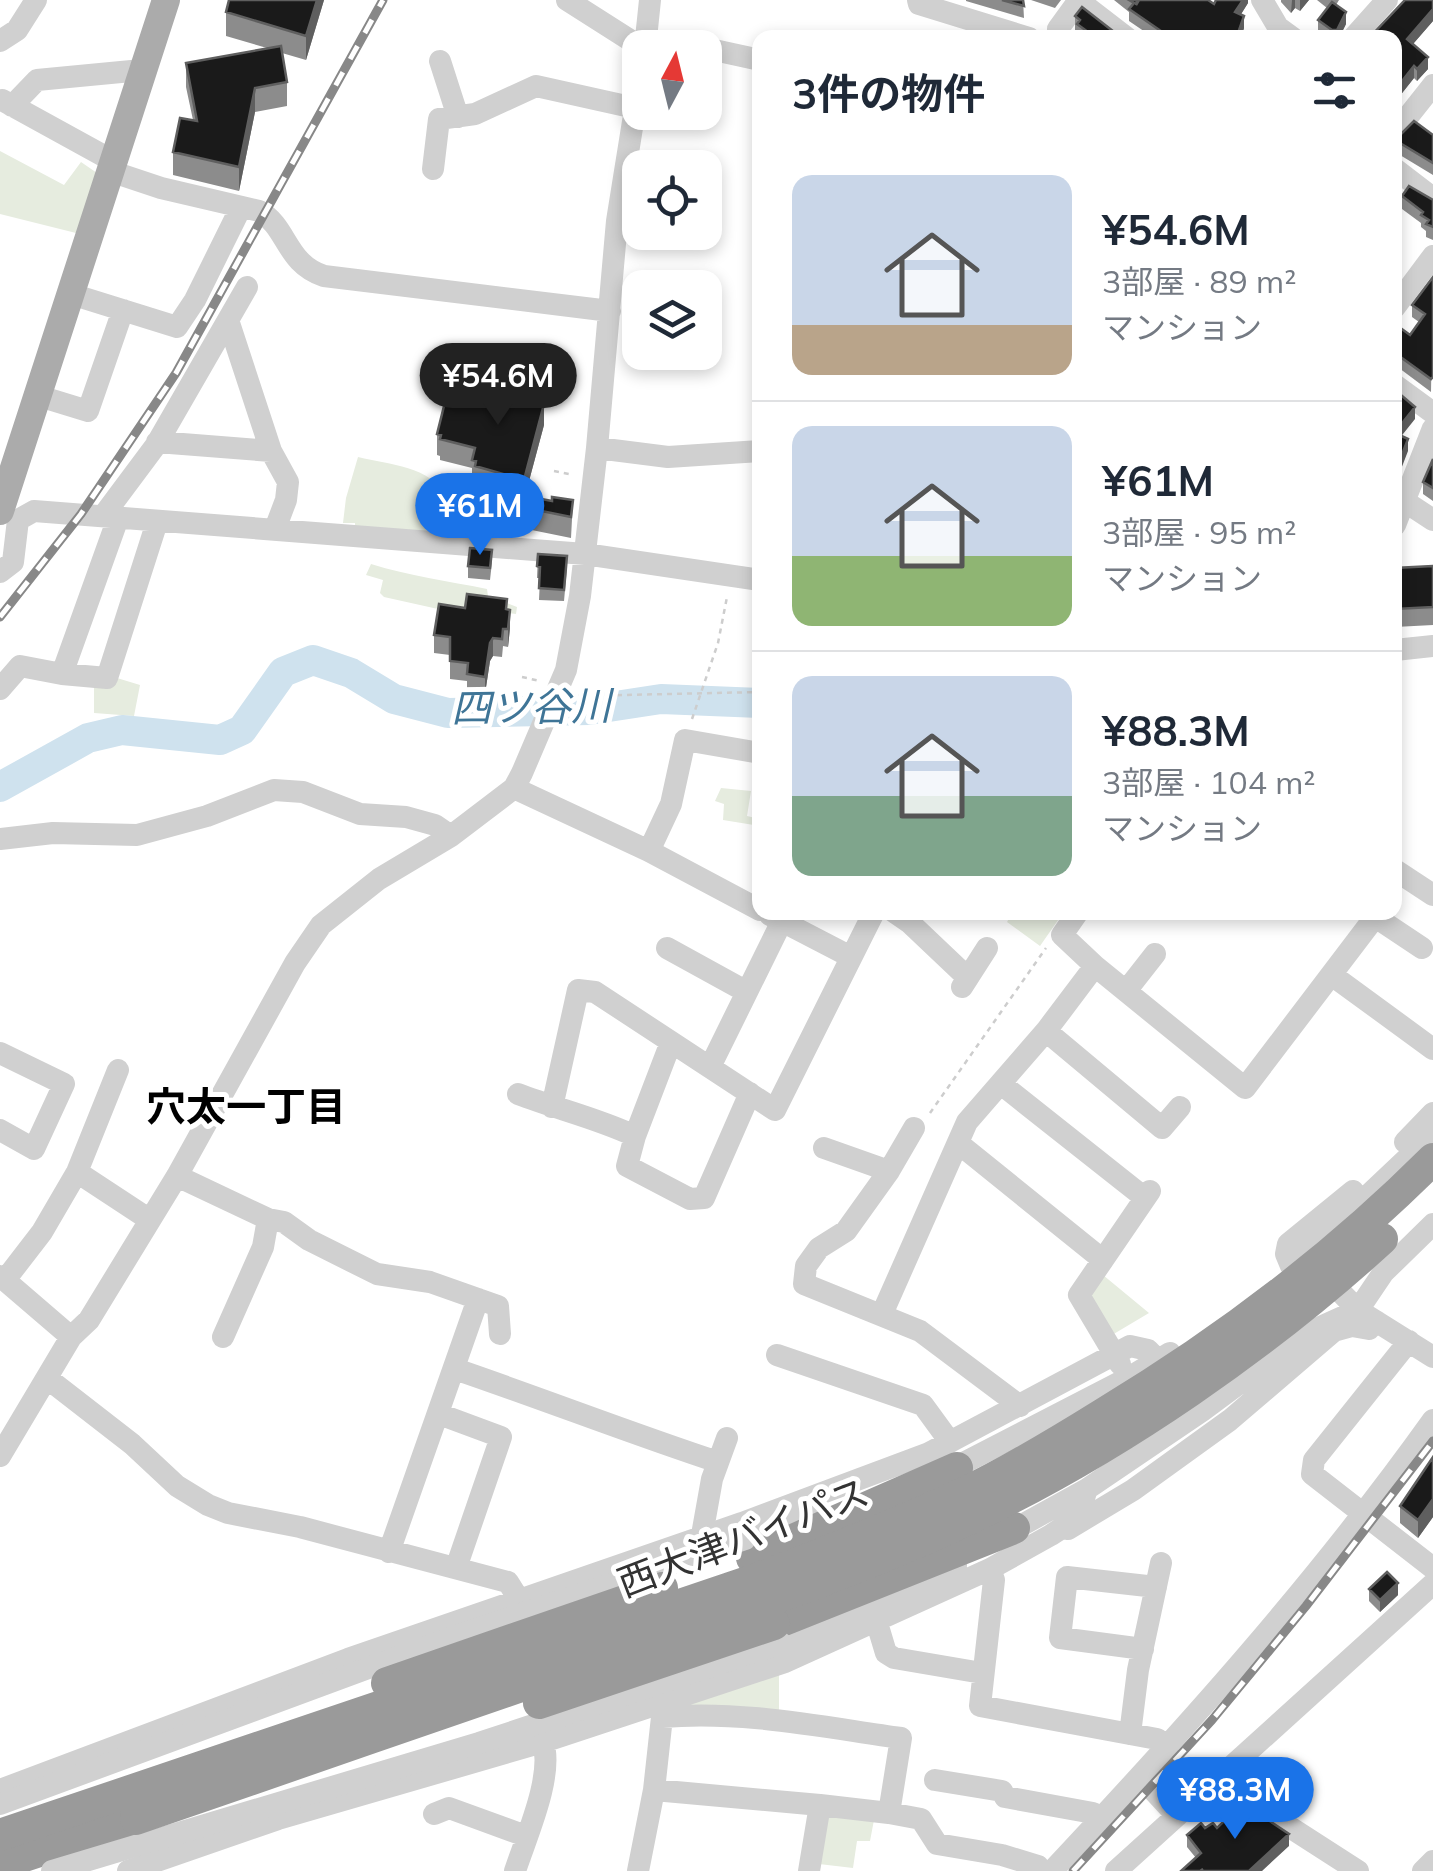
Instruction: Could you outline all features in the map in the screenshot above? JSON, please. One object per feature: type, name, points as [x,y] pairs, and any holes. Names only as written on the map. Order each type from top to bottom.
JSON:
[{"type":"highway","name":"西大津バイパス","points":[[0,1834],[754,1580],[859,1540],[968,1491],[1144,1390],[1234,1329],[1330,1256],[1433,1159]]},
{"type":"highway","name":"西大津バイパス","points":[[0,1864],[762,1603],[978,1514],[1176,1400],[1266,1337],[1346,1272],[1433,1191]]},
{"type":"highway","points":[[0,1834],[223,1743],[749,1549],[954,1455]]},
{"type":"highway","points":[[136,1819],[778,1634],[1014,1528]]},
{"type":"main road","points":[[0,510],[6,473],[39,396],[166,0]]},
{"type":"street","points":[[0,41],[17,30],[36,0]]},
{"type":"street","points":[[568,0],[622,35]]},
{"type":"street","points":[[647,30],[650,0]]},
{"type":"street","points":[[918,0],[918,4],[951,7],[1009,30]]},
{"type":"street","points":[[1058,29],[1079,0],[1117,30]]},
{"type":"street","points":[[1262,0],[1283,30]]},
{"type":"street","points":[[1360,30],[1385,0]]},
{"type":"street","points":[[722,52],[752,58]]},
{"type":"street","points":[[440,62],[458,116]]},
{"type":"street","points":[[142,70],[37,80],[6,102],[111,166],[161,188],[266,215],[308,270],[324,276],[610,311]]},
{"type":"street","points":[[433,169],[439,119],[493,108],[536,86],[622,105]]},
{"type":"street","points":[[1402,124],[1433,86]]},
{"type":"street","points":[[0,1456],[177,1176],[321,926],[379,879],[450,836],[514,788],[566,670],[598,448],[617,221],[632,130]]},
{"type":"street","points":[[1402,175],[1433,198]]},
{"type":"street","points":[[71,294],[177,327],[195,300],[241,207]]},
{"type":"street","points":[[1402,298],[1433,256]]},
{"type":"street","points":[[62,674],[111,517],[247,287]]},
{"type":"street","points":[[39,396],[88,412],[123,310]]},
{"type":"street","points":[[228,320],[271,450],[288,482],[275,529]]},
{"type":"street","points":[[1402,390],[1433,414]]},
{"type":"street","points":[[1402,492],[1433,428]]},
{"type":"street","points":[[158,442],[271,450]]},
{"type":"street","points":[[598,448],[668,456],[752,451]]},
{"type":"street","points":[[1402,500],[1433,520]]},
{"type":"street","points":[[0,572],[13,562],[18,520],[26,513],[47,511],[584,554],[752,579]]},
{"type":"street","points":[[0,689],[20,666],[107,678],[158,522]]},
{"type":"street","points":[[1402,649],[1433,646]]},
{"type":"street","points":[[648,851],[671,804],[685,740],[752,752]]},
{"type":"street","points":[[514,788],[752,905]]},
{"type":"street","points":[[0,840],[53,833],[137,836],[177,826],[274,790],[302,792],[360,814],[406,817],[434,825],[450,836]]},
{"type":"street","points":[[1402,875],[1433,895]]},
{"type":"street","points":[[710,1067],[747,992],[767,920]]},
{"type":"street","points":[[780,920],[850,957]]},
{"type":"street","points":[[552,1108],[578,990],[595,992],[776,1110],[870,920]]},
{"type":"street","points":[[906,920],[965,982],[987,948]]},
{"type":"street","points":[[1072,920],[1062,934],[1095,966],[1245,1088],[1333,976],[1369,920]]},
{"type":"street","points":[[1380,920],[1422,948]]},
{"type":"street","points":[[667,948],[747,992]]},
{"type":"street","points":[[1126,991],[1155,954]]},
{"type":"street","points":[[882,1314],[967,1122],[1046,1031],[1095,966]]},
{"type":"street","points":[[1333,976],[1433,1049]]},
{"type":"street","points":[[1046,1031],[1162,1128],[1180,1108]]},
{"type":"street","points":[[671,1042],[627,1166],[690,1199],[704,1198],[750,1094]]},
{"type":"street","points":[[0,1053],[64,1084],[34,1149],[0,1130]]},
{"type":"street","points":[[72,1337],[2,1278],[42,1232],[78,1172],[118,1070]]},
{"type":"street","points":[[1001,1084],[1148,1195],[1079,1295],[1130,1378]]},
{"type":"street","points":[[518,1094],[552,1108],[600,1119],[635,1136]]},
{"type":"street","points":[[1433,1113],[1375,1174],[1288,1244],[1286,1254],[1367,1315],[1433,1357]]},
{"type":"street","points":[[914,1128],[846,1231],[812,1257],[806,1266],[804,1284],[920,1330],[1020,1406]]},
{"type":"street","points":[[0,1790],[518,1598],[873,1474],[954,1455],[1130,1378],[1218,1323],[1298,1261],[1433,1134]]},
{"type":"street","points":[[958,1143],[1103,1260]]},
{"type":"street","points":[[824,1148],[889,1171]]},
{"type":"street","points":[[78,1172],[150,1220]]},
{"type":"street","points":[[177,1176],[268,1219],[284,1222],[309,1240],[377,1274],[430,1282],[498,1306],[500,1334]]},
{"type":"street","points":[[223,1337],[263,1248],[268,1219]]},
{"type":"street","points":[[1050,1535],[1075,1527],[1133,1490],[1230,1420],[1334,1330],[1352,1326],[1369,1329],[1367,1315],[1382,1273],[1433,1224]]},
{"type":"street","points":[[390,1552],[478,1299]]},
{"type":"street","points":[[1014,1528],[1087,1489],[1308,1333],[1367,1315]]},
{"type":"street","points":[[1409,1341],[1314,1460],[1312,1474],[1433,1568]]},
{"type":"street","points":[[954,1455],[1020,1406],[1112,1354],[1130,1346],[1148,1350],[1158,1360]]},
{"type":"street","points":[[777,1355],[924,1405],[954,1455]]},
{"type":"street","points":[[455,1369],[559,1404],[585,1426],[718,1462]]},
{"type":"street","points":[[47,1378],[132,1444],[177,1486],[208,1505],[508,1582],[518,1598]]},
{"type":"street","points":[[439,1414],[501,1437],[456,1568]]},
{"type":"street","points":[[654,1790],[820,1804],[921,1819],[937,1844],[1002,1855],[1045,1868],[1099,1820],[1218,1692],[1363,1514],[1433,1420]]},
{"type":"street","points":[[702,1535],[727,1438]]},
{"type":"street","points":[[136,1868],[278,1819],[661,1711],[785,1662],[990,1569],[1050,1535],[1071,1522],[1087,1489]]},
{"type":"street","points":[[0,1804],[455,1636],[749,1549]]},
{"type":"street","points":[[1130,1734],[1160,1563]]},
{"type":"street","points":[[613,1566],[661,1711],[654,1790],[638,1871]]},
{"type":"street","points":[[990,1569],[994,1580],[980,1706],[1156,1739],[1168,1747]]},
{"type":"street","points":[[1143,1649],[1060,1638],[1068,1577],[1156,1586]]},
{"type":"street","points":[[1116,1871],[1433,1584]]},
{"type":"street","points":[[877,1622],[886,1653],[894,1658],[982,1673]]},
{"type":"street","points":[[52,1871],[480,1742],[778,1634]]},
{"type":"street","points":[[661,1711],[760,1718],[900,1738],[889,1813]]},
{"type":"street","points":[[514,1871],[547,1755],[543,1742]]},
{"type":"street","points":[[1140,1776],[1177,1816]]},
{"type":"street","points":[[935,1780],[1093,1812],[1099,1820]]},
{"type":"street","points":[[1218,1781],[1358,1871]]},
{"type":"street","points":[[809,1871],[820,1804]]},
{"type":"street","points":[[434,1814],[449,1808],[526,1836]]},
{"type":"street","points":[[1423,1871],[1433,1862]]},
{"type":"path","points":[[696,706],[718,643],[731,576]]},
{"type":"path","points":[[522,677],[530,679]]},
{"type":"path","points":[[552,706],[752,692]]},
{"type":"path","points":[[914,1128],[917,1130],[966,1065],[1052,939],[1062,934]]},
{"type":"shaded area","points":[[0,151],[64,185],[81,162],[97,173],[80,234],[0,214]]},
{"type":"shaded area","points":[[358,457],[408,468],[430,478],[447,496],[467,502],[467,510],[488,522],[485,536],[355,528],[355,523],[343,523]]},
{"type":"shaded area","points":[[371,564],[487,589],[488,596],[517,607],[516,614],[438,609],[384,597],[380,593],[383,580],[366,575]]},
{"type":"shaded area","points":[[117,678],[140,685],[134,716],[94,713],[94,683]]},
{"type":"shaded area","points":[[721,788],[751,791],[747,816],[752,817],[752,825],[723,820],[724,804],[715,801]]},
{"type":"shaded area","points":[[1008,920],[1058,920],[1040,946]]},
{"type":"shaded area","points":[[1103,1275],[1149,1313],[1112,1335],[1085,1296]]},
{"type":"shaded area","points":[[779,1674],[779,1716],[670,1709]]},
{"type":"shaded area","points":[[825,1815],[874,1820],[870,1841],[857,1841],[853,1868],[819,1864]]},
{"type":"building","points":[[229,0],[317,0],[306,36],[226,12]]},
{"type":"building","points":[[1002,0],[1023,0],[1024,6]]},
{"type":"building","points":[[1129,0],[1137,0],[1136,5],[1139,0],[1208,0],[1214,4],[1216,0],[1243,0],[1235,12],[1244,16],[1239,30],[1159,30],[1129,9],[1134,3]]},
{"type":"building","points":[[1405,0],[1433,0],[1433,9],[1407,39],[1428,57],[1402,81],[1402,30],[1377,30]]},
{"type":"building","points":[[1332,2],[1346,12],[1337,30],[1318,20]]},
{"type":"building","points":[[1082,7],[1112,30],[1085,30],[1077,24],[1080,20],[1075,16]]},
{"type":"building","points":[[281,46],[287,82],[255,88],[239,167],[173,152],[180,118],[197,121],[186,63]]},
{"type":"building","points":[[1414,121],[1433,135],[1433,163],[1402,144],[1402,133]]},
{"type":"building","points":[[1409,186],[1433,200],[1433,227],[1426,224],[1429,220],[1421,215],[1423,212],[1402,196]]},
{"type":"building","points":[[1433,277],[1431,379],[1402,358],[1402,329],[1410,335],[1425,314],[1412,305]]},
{"type":"building","points":[[464,362],[510,373],[512,362],[530,367],[522,397],[544,404],[520,495],[573,500],[571,517],[512,505],[514,500],[501,497],[507,475],[475,466],[475,448],[440,439],[437,434],[448,390],[457,392]]},
{"type":"building","points":[[1402,396],[1415,407],[1402,423]]},
{"type":"building","points":[[1433,459],[1433,488],[1423,482]]},
{"type":"building","points":[[470,548],[492,550],[490,568],[468,566]]},
{"type":"building","points":[[538,554],[567,556],[564,590],[539,588]]},
{"type":"building","points":[[1433,566],[1433,607],[1402,609],[1402,568]]},
{"type":"building","points":[[467,594],[507,599],[506,609],[510,610],[508,629],[503,629],[502,639],[493,638],[490,643],[485,677],[467,674],[468,663],[450,661],[450,637],[434,635],[439,604],[465,608]]},
{"type":"building","points":[[1433,1457],[1433,1499],[1418,1520],[1400,1506]]},
{"type":"building","points":[[1387,1572],[1398,1583],[1380,1600],[1369,1589]]},
{"type":"building","points":[[1243,1803],[1289,1834],[1249,1871],[1181,1871],[1201,1853],[1187,1835],[1201,1823],[1205,1828],[1213,1823],[1217,1828]]},
{"type":"waterway","name":"四ツ谷川","points":[[0,787],[88,738],[122,730],[220,740],[242,730],[283,672],[313,660],[351,673],[394,699],[448,713],[589,710],[661,699],[752,703]]},
{"type":"railway","points":[[0,617],[81,514],[176,373],[383,0]]},
{"type":"railway","points":[[1073,1871],[1212,1720],[1433,1441]]},
{"type":"district","name":"穴太一丁目","points":[[246,1106]]}]
